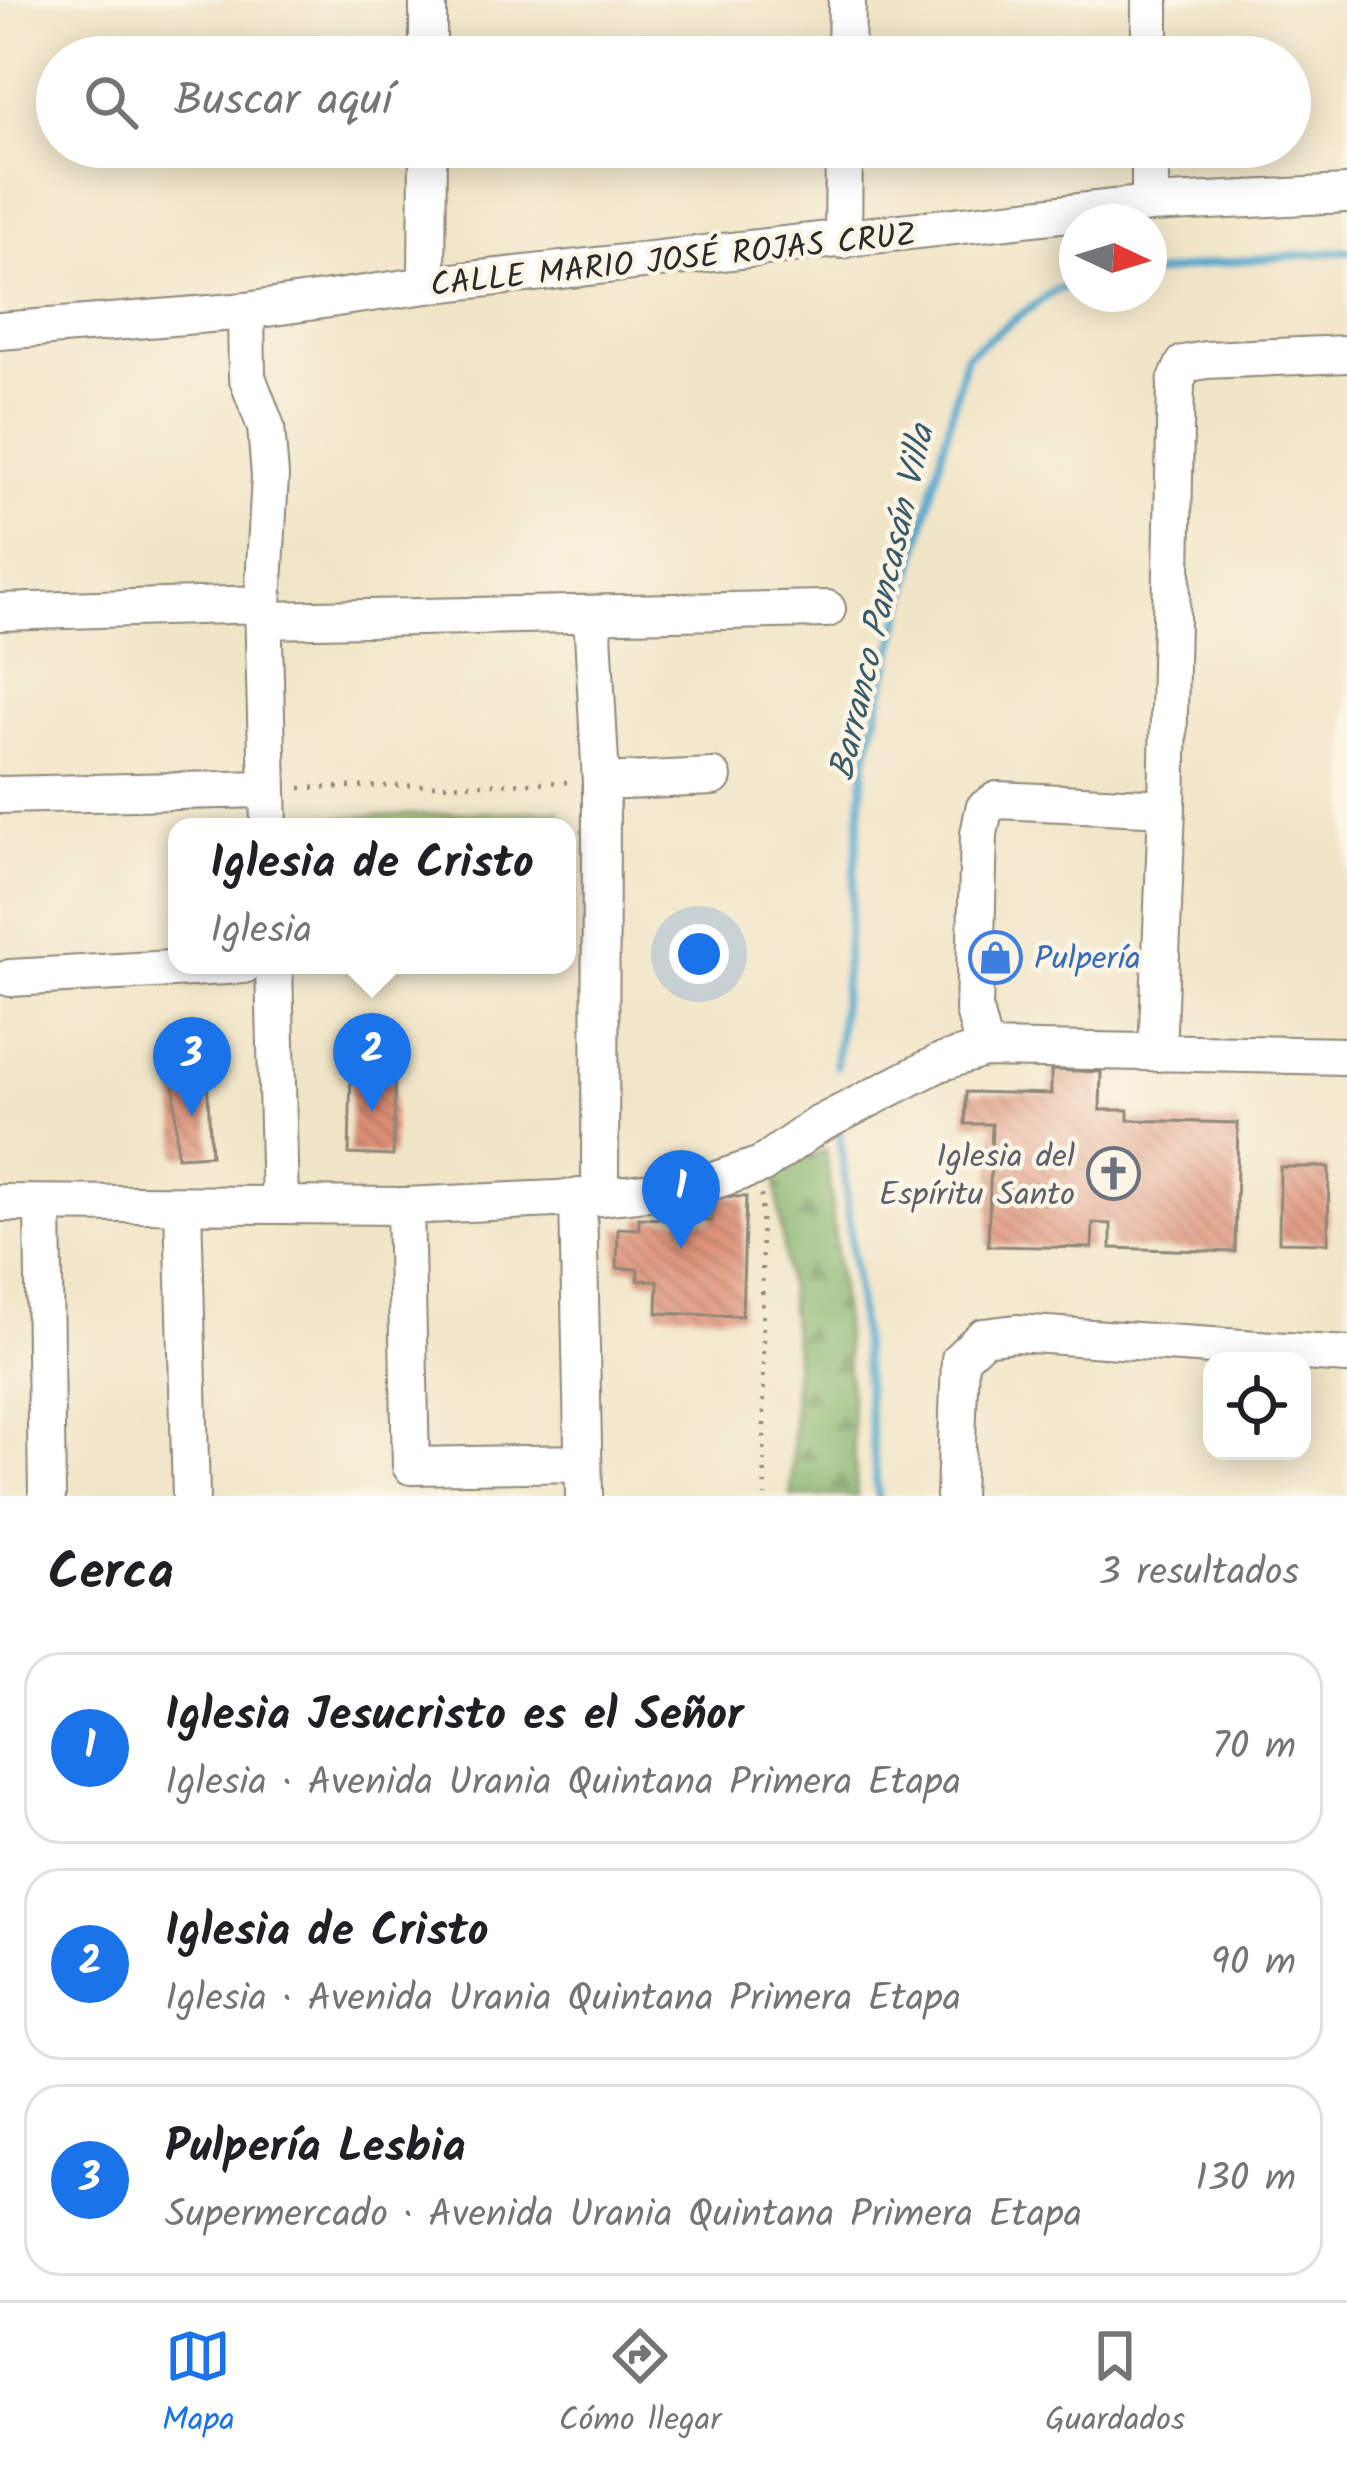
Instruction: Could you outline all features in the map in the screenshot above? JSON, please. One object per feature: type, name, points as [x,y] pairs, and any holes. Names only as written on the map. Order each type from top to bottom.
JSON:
[{"type":"street","points":[[428,0],[428,36]]},
{"type":"street","points":[[846,36],[847,0]]},
{"type":"street","points":[[1150,0],[1150,36]]},
{"type":"street","points":[[427,285],[428,168]]},
{"type":"street","points":[[843,240],[844,168]]},
{"type":"street","points":[[1150,168],[1150,204]]},
{"type":"street","name":"CALLE MARIO JOSÉ ROJAS CRUZ","points":[[1150,204],[1347,194]]},
{"type":"street","name":"CALLE MARIO JOSÉ ROJAS CRUZ","points":[[0,331],[246,311],[427,285],[1059,215]]},
{"type":"street","points":[[246,311],[247,377],[266,427],[270,476],[263,612],[269,818]]},
{"type":"street","points":[[1157,1053],[1176,382],[1184,364],[1205,360],[1347,354]]},
{"type":"street","points":[[0,612],[592,614],[827,609]]},
{"type":"street","points":[[405,1206],[411,1466],[584,1480],[589,1197],[582,957],[601,782],[592,614]]},
{"type":"street","points":[[601,782],[712,777]]},
{"type":"street","points":[[0,795],[268,789]]},
{"type":"street","points":[[984,1048],[974,1010],[979,834],[984,808],[997,800],[1167,808]]},
{"type":"street","points":[[10,978],[168,969]]},
{"type":"street","points":[[274,974],[280,1205]]},
{"type":"street","points":[[0,1203],[405,1206],[698,1186],[761,1165],[816,1126],[939,1063],[984,1048],[1347,1056]]},
{"type":"street","points":[[183,1205],[191,1496]]},
{"type":"street","points":[[43,1206],[47,1496]]},
{"type":"street","points":[[955,1496],[960,1359],[983,1337],[1016,1334],[1347,1355]]},
{"type":"path","points":[[268,789],[601,782]]},
{"type":"path","points":[[761,1165],[765,1496]]},
{"type":"green space","points":[[560,811],[560,818],[306,818]]},
{"type":"green space","points":[[826,1150],[857,1496],[791,1496],[795,1352],[775,1172]]},
{"type":"building","points":[[351,1069],[395,1070],[393,1156],[349,1154]]},
{"type":"building","name":"Iglesia del Espíritu Santo","points":[[1051,1070],[1101,1072],[1100,1110],[1128,1110],[1128,1120],[1238,1123],[1235,1252],[1111,1248],[1111,1224],[1093,1223],[1092,1248],[988,1246],[992,1124],[965,1124],[966,1092],[1051,1094]]},
{"type":"building","points":[[207,1075],[211,1155],[177,1157],[174,1076]]},
{"type":"building","points":[[1280,1167],[1329,1167],[1328,1243],[1279,1242]]},
{"type":"building","points":[[713,1196],[746,1197],[742,1316],[657,1313],[658,1281],[638,1280],[638,1269],[617,1268],[618,1228],[639,1229],[639,1218],[712,1221]]},
{"type":"waterway","name":"Barranco Pancasán Villa","points":[[1167,272],[1347,251]]},
{"type":"waterway","name":"Barranco Pancasán Villa","points":[[836,1066],[865,763],[966,355],[1059,289]]},
{"type":"waterway","name":"Barranco Pancasán Villa","points":[[840,1134],[878,1496]]},
{"type":"place","name":"Pulpería","points":[[995,957]]},
{"type":"place","name":"Iglesia de Cristo","points":[[372,1112]]},
{"type":"place","name":"Pulpería Lesbia","points":[[192,1116]]},
{"type":"place","name":"Iglesia del Espíritu Santo","points":[[1114,1174]]},
{"type":"place","name":"Iglesia Jesucristo es el Señor","points":[[681,1249]]}]
